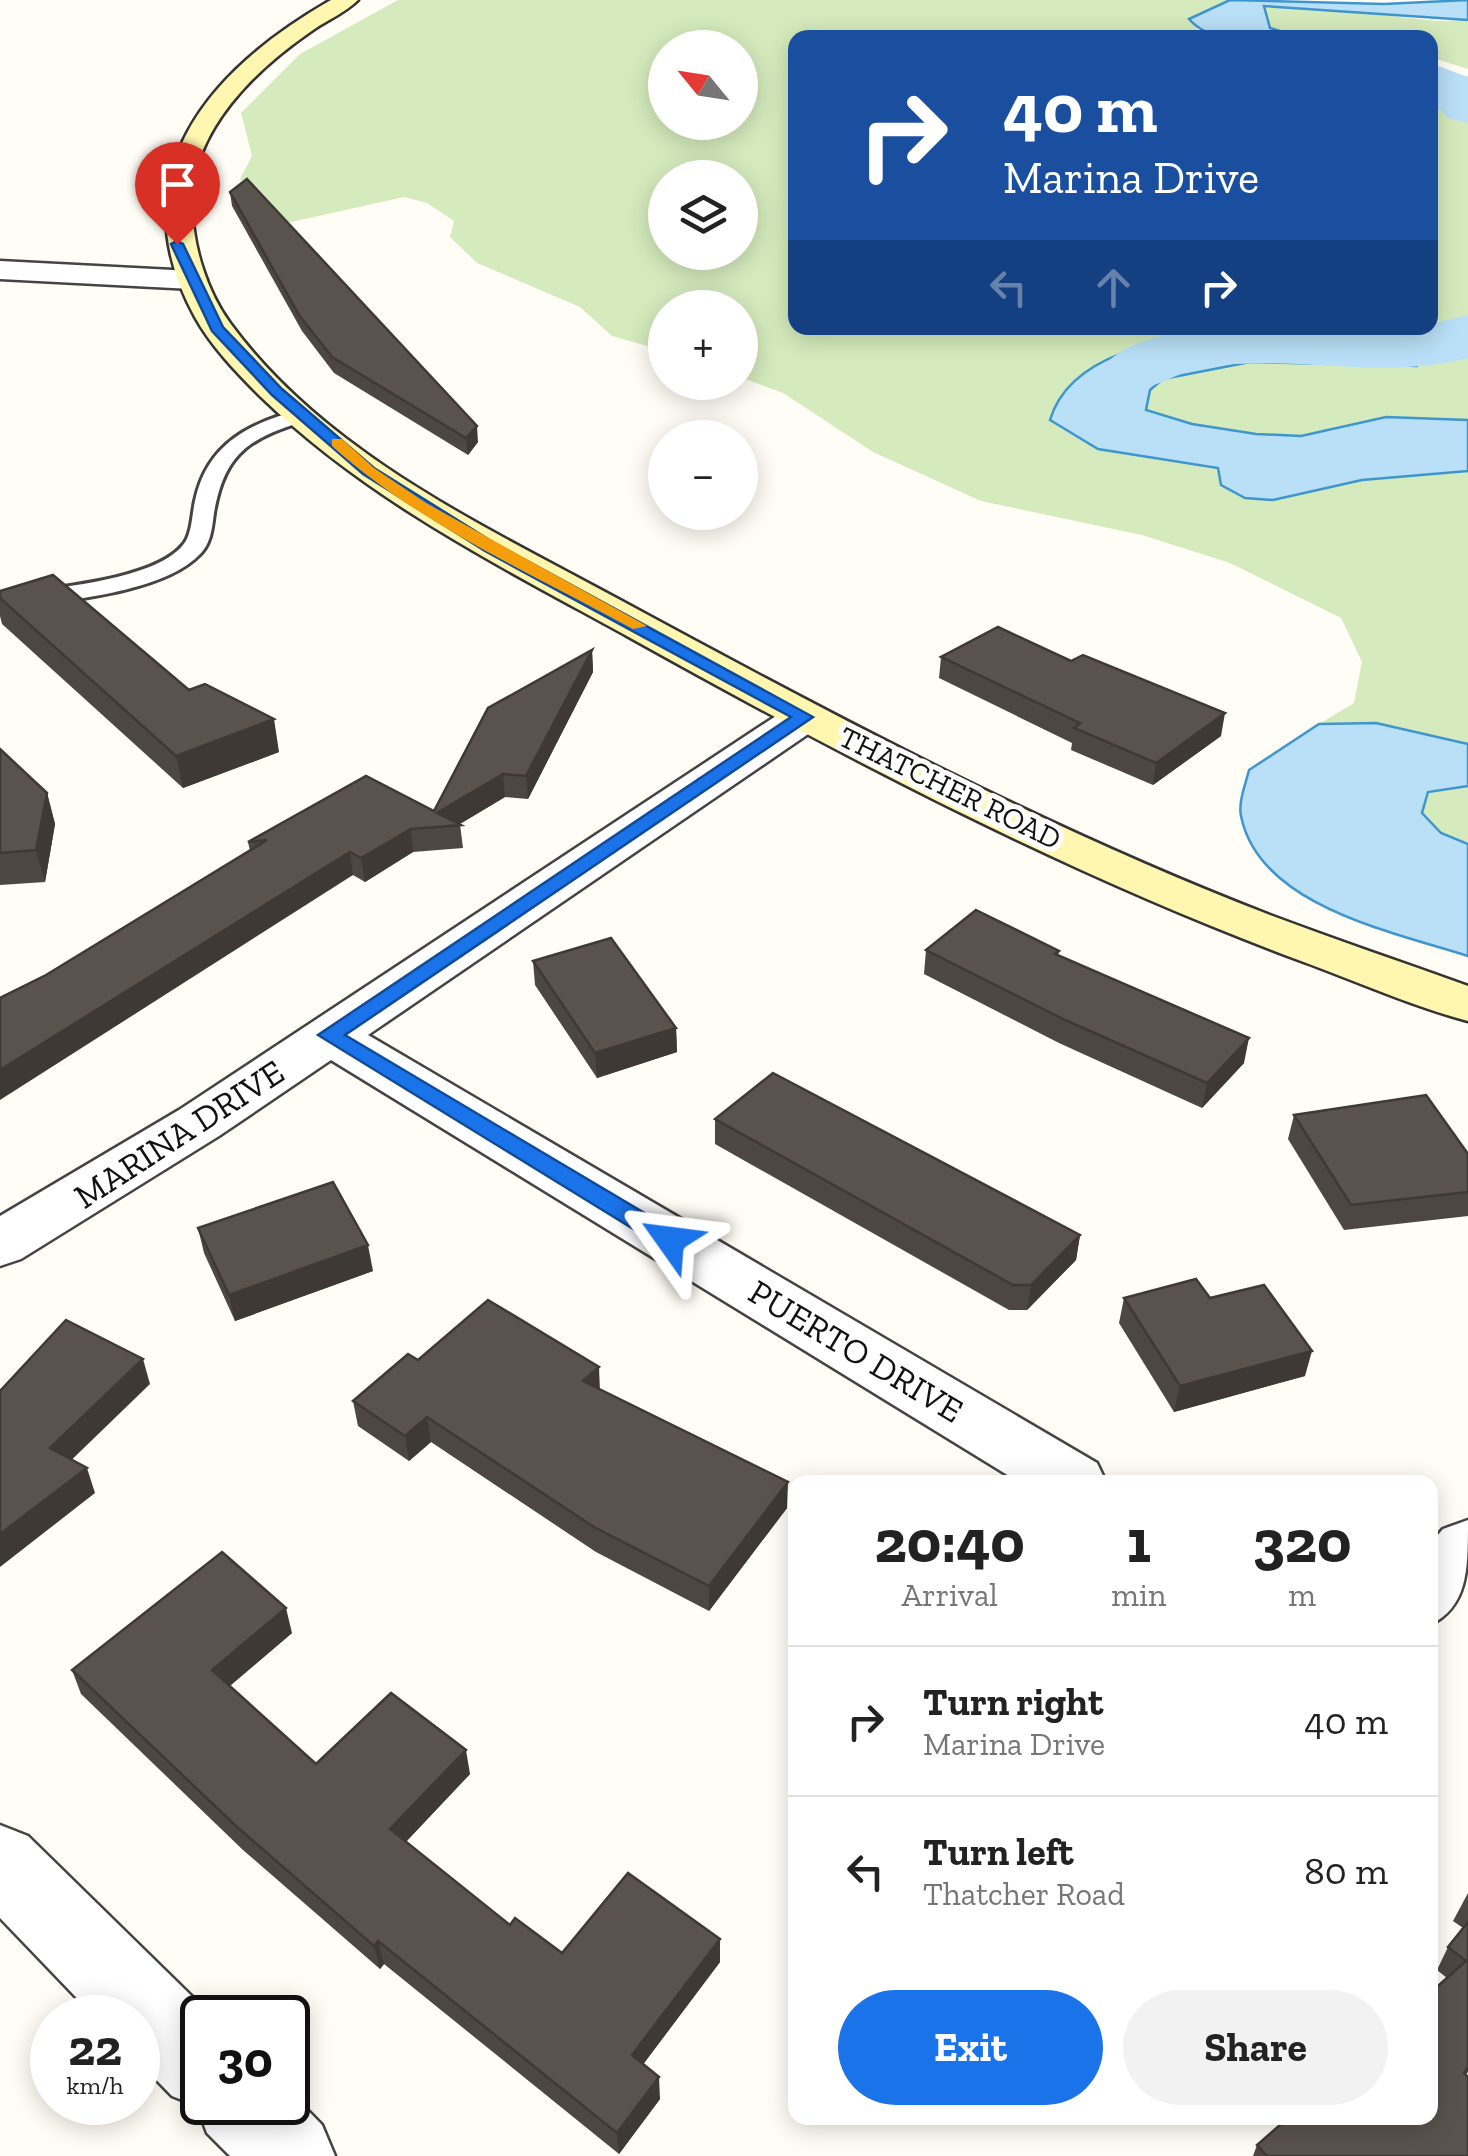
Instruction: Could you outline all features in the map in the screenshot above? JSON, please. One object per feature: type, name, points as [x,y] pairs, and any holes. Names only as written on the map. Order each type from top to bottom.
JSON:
[{"type":"main road","name":"THATCHER ROAD","points":[[346,0],[252,64],[201,123],[181,176],[177,244],[192,280],[217,328],[304,415],[368,471],[420,506],[804,717],[1096,859],[1251,925],[1468,1004]]},
{"type":"street","points":[[338,0],[346,0]]},
{"type":"street","points":[[0,270],[192,280]]},
{"type":"street","name":"MARINA DRIVE","points":[[0,1244],[200,1123],[804,717]]},
{"type":"street","name":"PUERTO DRIVE","points":[[330,1035],[1061,1475]]},
{"type":"street","points":[[1438,1585],[1468,1549]]},
{"type":"street","points":[[0,1862],[180,2044]]},
{"type":"street","points":[[261,2125],[292,2156]]},
{"type":"lane","points":[[0,603],[127,578],[190,553],[200,537],[208,481],[224,452],[266,425],[304,415]]},
{"type":"green space","points":[[398,0],[1230,0],[1189,19],[1198,30],[788,30],[788,335],[1202,335],[1160,342],[1098,449],[1219,468],[1273,500],[1362,480],[1468,471],[1468,744],[1376,723],[1319,724],[1354,703],[1362,662],[1341,618],[1230,563],[1142,535],[981,501],[873,452],[783,393],[758,384],[758,290],[648,290],[648,346],[612,336],[580,307],[477,263],[450,237],[454,221],[427,203],[404,197],[287,223],[240,179],[252,156],[241,113],[300,54]]},
{"type":"green space","points":[[1290,5],[1437,21],[1468,20],[1468,69],[1438,60],[1438,30],[1274,30],[1263,6]]},
{"type":"green space","points":[[1438,76],[1446,78],[1468,107],[1468,420],[1386,417],[1301,436],[1192,424],[1145,410],[1150,390],[1162,379],[1250,362],[1386,366],[1333,348],[1273,345],[1267,335],[1438,335]]},
{"type":"green space","points":[[1468,786],[1468,844],[1441,833],[1422,813],[1428,792]]},
{"type":"water","points":[[1230,0],[1384,4],[1468,0],[1468,20],[1264,6],[1270,28],[1276,30],[1203,30],[1189,19]]},
{"type":"water","points":[[1267,335],[1273,345],[1333,348],[1418,366],[1250,362],[1163,379],[1150,390],[1146,410],[1192,424],[1301,436],[1386,417],[1468,420],[1468,471],[1362,480],[1273,500],[1245,498],[1221,485],[1218,468],[1098,449],[1050,420],[1062,395],[1080,376],[1104,361],[1131,350],[1190,336]]},
{"type":"water","points":[[1376,723],[1468,744],[1468,786],[1428,792],[1422,813],[1441,833],[1468,844],[1468,956],[1333,911],[1301,894],[1274,872],[1253,847],[1240,811],[1249,770],[1319,724]]},
{"type":"building","points":[[247,179],[477,426],[466,438],[332,357],[299,315],[230,192]]},
{"type":"building","points":[[53,575],[189,690],[205,684],[274,719],[176,756],[0,598],[0,591]]},
{"type":"building","points":[[998,627],[1071,661],[1083,655],[1225,713],[1156,763],[1074,728],[1080,723],[941,657]]},
{"type":"building","points":[[592,650],[526,776],[503,774],[437,813],[461,825],[411,829],[361,858],[350,852],[0,1070],[0,998],[46,975],[267,840],[248,842],[366,776],[434,811],[488,708]]},
{"type":"building","points":[[0,749],[47,793],[36,850],[0,853]]},
{"type":"building","points":[[976,910],[1059,951],[1055,954],[1249,1038],[1207,1083],[1063,1019],[926,950]]},
{"type":"building","points":[[611,938],[676,1028],[595,1053],[533,961]]},
{"type":"building","points":[[773,1073],[1080,1235],[1031,1285],[1013,1285],[715,1119]]},
{"type":"building","points":[[1426,1095],[1468,1154],[1468,1192],[1351,1205],[1294,1115]]},
{"type":"building","points":[[333,1182],[368,1245],[229,1295],[198,1228]]},
{"type":"building","points":[[1196,1279],[1210,1298],[1264,1285],[1312,1351],[1180,1386],[1124,1298]]},
{"type":"building","points":[[488,1300],[599,1367],[583,1381],[788,1482],[709,1586],[594,1527],[427,1417],[405,1436],[353,1401],[408,1354],[418,1360]]},
{"type":"building","points":[[66,1320],[143,1359],[50,1448],[87,1468],[0,1534],[0,1391]]},
{"type":"building","points":[[222,1552],[286,1608],[212,1670],[316,1764],[391,1693],[466,1750],[390,1829],[510,1925],[515,1918],[562,1953],[628,1873],[720,1939],[632,2055],[659,2077],[617,2133],[378,1941],[374,1946],[236,1826],[72,1670]]},
{"type":"building","points":[[1468,1922],[1468,2067],[1464,2073],[1468,2077],[1468,2156],[1267,2156],[1257,2145],[1280,2125],[1438,2125],[1438,1986],[1466,1961],[1448,1947]]},
{"type":"waterway","points":[[1438,83],[1468,106]]},
{"type":"waterway","points":[[1139,369],[1170,353],[1208,345],[1397,349],[1468,336]]},
{"type":"slow traffic","points":[[337,442],[368,471],[420,506],[639,626]]},
{"type":"route","points":[[177,244],[217,328],[277,392],[368,471],[491,547],[804,717],[330,1035],[670,1240]]}]
